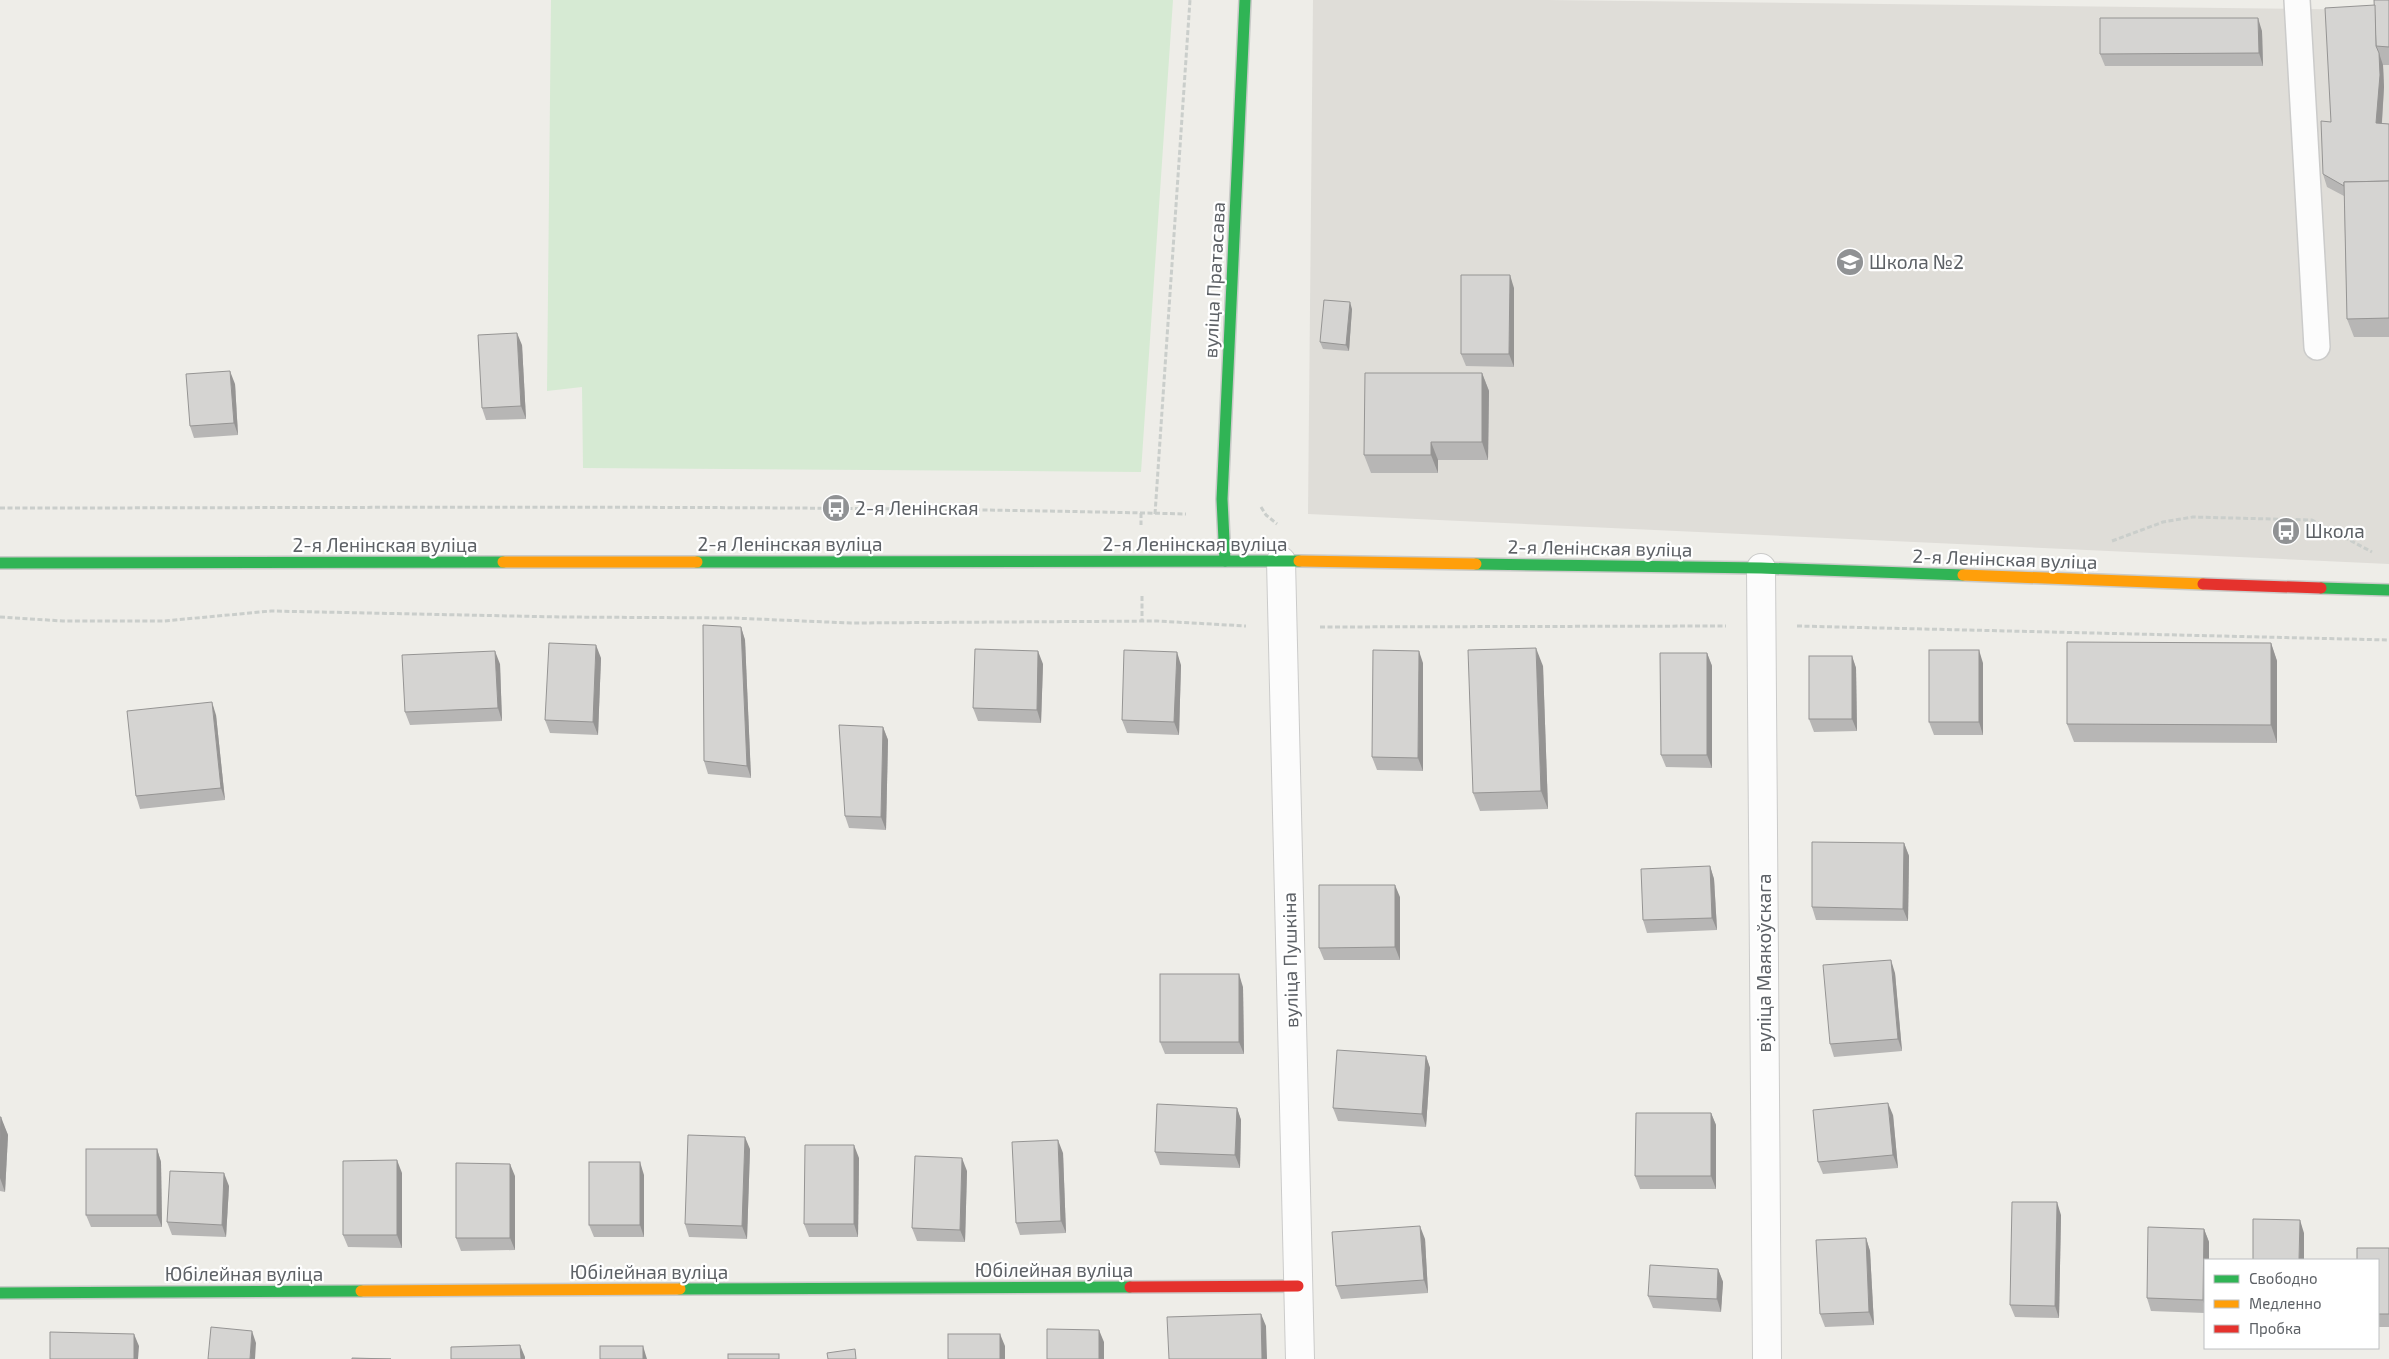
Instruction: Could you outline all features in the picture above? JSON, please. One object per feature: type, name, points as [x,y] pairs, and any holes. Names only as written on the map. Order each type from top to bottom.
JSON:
[{"type":"main road","name":"вуліца Пратасава","points":[[1225,562],[1222,498],[1245,0]]},
{"type":"main road","name":"2-я Ленінская вуліца","points":[[0,563],[1281,561],[1760,568],[2389,590]]},
{"type":"main road","name":"Юбілейная вуліца","points":[[0,1293],[1298,1286]]},
{"type":"street","name":"вуліца Пушкіна","points":[[1281,561],[1300,1359]]},
{"type":"street","name":"вуліца Маякоўскага","points":[[1760,568],[1767,1359]]},
{"type":"lane","points":[[2297,0],[2317,347]]},
{"type":"path","points":[[1155,514],[1190,0]]},
{"type":"path","points":[[0,617],[63,622],[164,621],[271,611],[561,617],[732,618],[851,623],[1157,621],[1282,628],[1761,626],[2389,640]]},
{"type":"shaded area","name":"Школа №2","points":[[1313,0],[1548,0],[2389,10],[2389,564],[1308,514]]},
{"type":"green space","points":[[551,0],[1173,0],[1141,472],[583,468],[582,387],[547,391]]},
{"type":"building","points":[[2374,0],[2389,0],[2389,47],[2376,46]]},
{"type":"building","points":[[2375,5],[2376,46],[2379,53],[2380,75],[2376,123],[2389,124],[2389,181],[2344,182],[2344,186],[2323,174],[2321,121],[2331,122],[2325,8]]},
{"type":"building","points":[[2100,18],[2258,18],[2259,53],[2100,54]]},
{"type":"building","points":[[2389,181],[2389,318],[2347,319],[2344,182]]},
{"type":"building","points":[[1461,275],[1510,275],[1509,354],[1461,354]]},
{"type":"building","points":[[1324,300],[1350,302],[1346,345],[1320,342]]},
{"type":"building","points":[[517,333],[521,406],[482,408],[478,335]]},
{"type":"building","points":[[230,371],[234,423],[190,426],[186,374]]},
{"type":"building","points":[[1365,373],[1482,373],[1482,442],[1431,442],[1431,455],[1364,455]]},
{"type":"building","points":[[703,625],[741,627],[747,766],[704,761]]},
{"type":"building","points":[[2067,642],[2271,643],[2271,725],[2067,724]]},
{"type":"building","points":[[549,643],[596,645],[593,722],[545,720]]},
{"type":"building","points":[[1536,648],[1541,791],[1473,793],[1468,650]]},
{"type":"building","points":[[975,649],[1038,651],[1037,710],[973,708]]},
{"type":"building","points":[[1124,650],[1177,652],[1174,722],[1122,720]]},
{"type":"building","points":[[1373,650],[1419,651],[1418,758],[1372,757]]},
{"type":"building","points":[[1929,650],[1979,650],[1979,722],[1929,722]]},
{"type":"building","points":[[495,651],[498,708],[405,712],[402,655]]},
{"type":"building","points":[[1660,653],[1707,653],[1707,755],[1661,755]]},
{"type":"building","points":[[1809,656],[1852,656],[1852,719],[1809,719]]},
{"type":"building","points":[[212,702],[221,788],[136,796],[127,711]]},
{"type":"building","points":[[839,725],[883,727],[881,817],[845,816]]},
{"type":"building","points":[[1812,842],[1904,843],[1903,909],[1812,907]]},
{"type":"building","points":[[1710,866],[1712,918],[1643,920],[1641,869]]},
{"type":"building","points":[[1319,885],[1395,885],[1395,947],[1319,948]]},
{"type":"building","points":[[1891,960],[1898,1039],[1830,1044],[1823,965]]},
{"type":"building","points":[[1160,974],[1239,974],[1239,1042],[1160,1042]]},
{"type":"building","points":[[1337,1050],[1426,1056],[1422,1114],[1333,1108]]},
{"type":"building","points":[[1888,1103],[1893,1155],[1818,1162],[1813,1110]]},
{"type":"building","points":[[1157,1104],[1237,1108],[1235,1155],[1155,1152]]},
{"type":"building","points":[[1636,1113],[1711,1113],[1711,1176],[1635,1176]]},
{"type":"building","points":[[688,1135],[745,1137],[742,1226],[685,1224]]},
{"type":"building","points":[[1058,1140],[1061,1221],[1016,1223],[1012,1142]]},
{"type":"building","points":[[805,1145],[854,1145],[854,1224],[804,1224]]},
{"type":"building","points":[[86,1149],[157,1149],[157,1215],[86,1215]]},
{"type":"building","points":[[915,1156],[962,1158],[960,1230],[912,1228]]},
{"type":"building","points":[[397,1160],[397,1235],[343,1235],[343,1161]]},
{"type":"building","points":[[589,1162],[640,1162],[640,1225],[589,1225]]},
{"type":"building","points":[[456,1163],[510,1164],[510,1238],[456,1238]]},
{"type":"building","points":[[170,1171],[224,1173],[222,1225],[167,1222]]},
{"type":"building","points":[[2012,1202],[2057,1202],[2055,1306],[2010,1305]]},
{"type":"building","points":[[2253,1219],[2300,1220],[2299,1259],[2253,1259]]},
{"type":"building","points":[[1420,1226],[1424,1280],[1336,1286],[1332,1232]]},
{"type":"building","points":[[2148,1227],[2204,1229],[2203,1300],[2147,1298]]},
{"type":"building","points":[[1866,1238],[1869,1312],[1820,1314],[1816,1240]]},
{"type":"building","points":[[2357,1248],[2389,1248],[2389,1314],[2379,1314],[2379,1259],[2357,1259]]},
{"type":"building","points":[[1650,1265],[1718,1269],[1717,1299],[1648,1296]]},
{"type":"building","points":[[1261,1314],[1262,1359],[1169,1359],[1167,1317]]},
{"type":"building","points":[[211,1327],[252,1331],[250,1359],[208,1359]]},
{"type":"building","points":[[1047,1329],[1099,1330],[1099,1359],[1047,1359]]},
{"type":"building","points":[[50,1332],[134,1334],[134,1359],[50,1359]]},
{"type":"building","points":[[948,1334],[1000,1334],[1000,1359],[948,1359]]},
{"type":"building","points":[[520,1345],[521,1359],[451,1359],[451,1347]]},
{"type":"building","points":[[600,1346],[643,1346],[643,1359],[600,1359]]},
{"type":"building","points":[[855,1349],[856,1359],[828,1359],[827,1353]]},
{"type":"building","points":[[728,1354],[779,1354],[779,1359],[728,1359]]},
{"type":"building","points":[[352,1358],[391,1359],[352,1359]]},
{"type":"traffic: fast","points":[[1225,561],[1222,499],[1245,0]]},
{"type":"traffic: fast","points":[[697,562],[1299,561]]},
{"type":"traffic: fast","points":[[0,563],[503,562]]},
{"type":"traffic: fast","points":[[1476,564],[1761,568],[1963,575]]},
{"type":"traffic: fast","points":[[2321,588],[2389,590]]},
{"type":"traffic: fast","points":[[680,1289],[1130,1287]]},
{"type":"traffic: fast","points":[[0,1293],[361,1291]]},
{"type":"traffic: slow","points":[[1299,561],[1476,564]]},
{"type":"traffic: slow","points":[[503,562],[697,562]]},
{"type":"traffic: slow","points":[[1963,575],[2203,584]]},
{"type":"traffic: slow","points":[[361,1291],[680,1289]]},
{"type":"traffic: jam","points":[[2203,584],[2321,588]]},
{"type":"traffic: jam","points":[[1130,1287],[1298,1286]]},
{"type":"place","name":"Школа №2","points":[[1850,262]]},
{"type":"place","name":"2-я Ленінская","points":[[836,508]]},
{"type":"place","name":"Школа","points":[[2286,531]]}]
